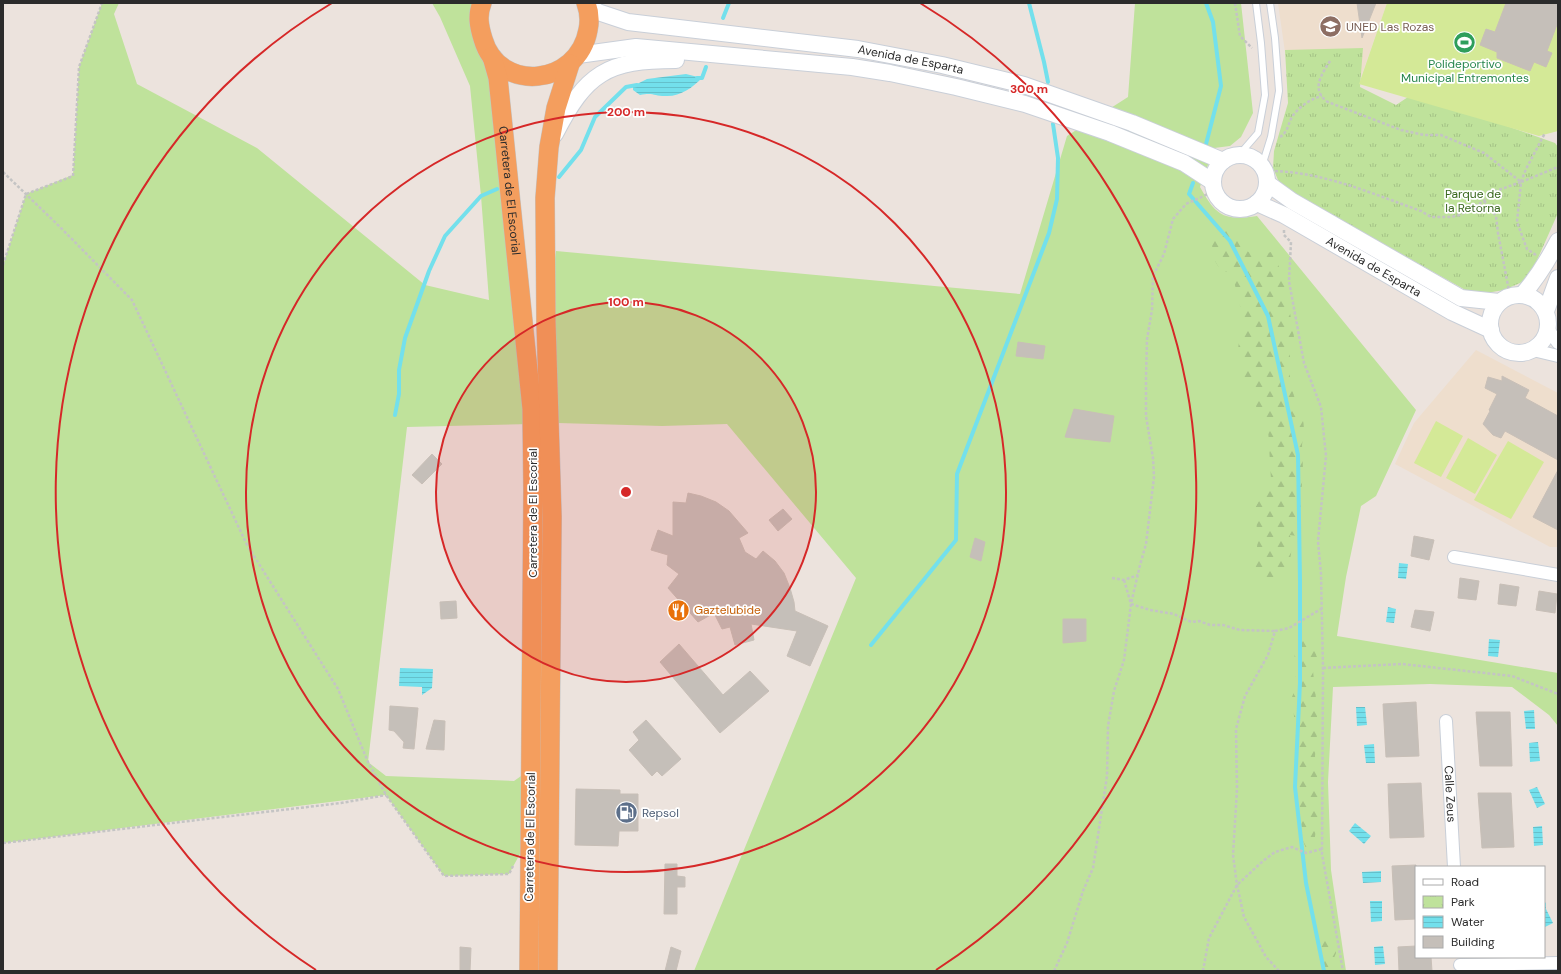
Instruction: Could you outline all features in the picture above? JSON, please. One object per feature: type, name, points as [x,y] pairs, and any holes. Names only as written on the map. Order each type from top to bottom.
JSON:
[{"type":"highway","name":"Carretera de El Escorial","points":[[482,3],[480,9],[479,26],[486,48],[492,58],[498,78],[532,409],[534,491],[529,971]]},
{"type":"highway","name":"Carretera de El Escorial","points":[[548,971],[552,533],[546,322],[545,198],[548,147],[556,108],[574,60],[586,40],[590,23],[587,4]]},
{"type":"highway","points":[[492,58],[505,69],[521,75],[538,77],[555,73],[574,60]]},
{"type":"main road","name":"Avenida de Esparta","points":[[587,4],[598,12],[628,22],[858,49],[957,68],[1031,88],[1132,123],[1223,161]]},
{"type":"main road","name":"Avenida de Esparta","points":[[574,60],[636,47],[852,67],[956,86],[1025,104],[1110,133],[1184,163],[1213,187]]},
{"type":"main road","points":[[548,147],[567,110],[578,94],[592,80],[619,65],[655,60],[774,60]]},
{"type":"main road","points":[[1239,155],[1248,156],[1256,160],[1264,173],[1264,194],[1257,203],[1244,209],[1237,209],[1223,204],[1218,198],[1213,187],[1215,170],[1223,161],[1239,155]]},
{"type":"main road","name":"Avenida de Esparta","points":[[1264,173],[1292,201],[1462,298],[1511,297]]},
{"type":"main road","name":"Avenida de Esparta","points":[[1257,203],[1284,216],[1452,312],[1491,330]]},
{"type":"main road","points":[[1511,297],[1532,297],[1540,303],[1546,311],[1549,323],[1548,329],[1543,341],[1533,350],[1520,353],[1507,350],[1500,346],[1494,338],[1491,330],[1491,315],[1493,310],[1511,297],[1534,281],[1558,242]]},
{"type":"main road","points":[[1546,311],[1558,278]]},
{"type":"street","points":[[1548,329],[1558,343]]},
{"type":"street","points":[[1533,350],[1558,356]]},
{"type":"street","points":[[1454,557],[1558,575]]},
{"type":"street","name":"Calle Zeus","points":[[1446,721],[1454,866]]},
{"type":"street","points":[[1460,964],[1558,962]]},
{"type":"lane","points":[[1239,155],[1258,133],[1265,94],[1256,3]]},
{"type":"lane","points":[[1264,173],[1279,91],[1275,38],[1270,3]]},
{"type":"path","points":[[26,194],[73,176],[79,67],[102,3]]},
{"type":"path","points":[[1235,3],[1240,36],[1262,58]]},
{"type":"path","points":[[1330,61],[1320,76],[1319,87],[1322,96],[1331,104],[1401,130],[1424,135],[1441,135],[1484,153],[1521,182]]},
{"type":"path","points":[[1269,142],[1284,135],[1294,113],[1314,98],[1322,96]]},
{"type":"path","points":[[1544,133],[1526,168],[1521,182],[1517,222],[1527,249],[1547,262]]},
{"type":"path","points":[[1264,173],[1295,172],[1328,178],[1421,211],[1431,217],[1451,217],[1460,215],[1484,201],[1493,192],[1558,166]]},
{"type":"path","points":[[3,172],[132,300],[247,545],[338,689],[368,762],[386,796],[444,876],[509,874],[515,863]]},
{"type":"path","points":[[1054,971],[1067,943],[1083,891],[1093,868],[1107,776],[1108,726],[1114,691],[1124,660],[1131,604],[1146,544],[1154,477],[1153,458],[1146,416],[1147,339],[1152,310],[1153,276],[1164,254],[1174,219],[1186,204],[1213,187]]},
{"type":"path","points":[[3,265],[26,194]]},
{"type":"path","points":[[1484,201],[1496,216],[1511,297]]},
{"type":"path","points":[[1284,216],[1284,236],[1291,242],[1289,281],[1304,363],[1321,407],[1326,456],[1318,541],[1321,574],[1323,668],[1322,849],[1343,971]]},
{"type":"path","points":[[1112,578],[1124,580],[1138,574]]},
{"type":"path","points":[[1124,580],[1131,604]]},
{"type":"path","points":[[1131,604],[1150,610],[1174,614],[1191,622],[1200,621],[1210,625],[1223,625],[1240,630],[1275,631],[1289,628],[1322,609]]},
{"type":"path","points":[[1275,631],[1268,656],[1245,696],[1236,729],[1237,789],[1234,855],[1237,885],[1244,916],[1266,958],[1279,971]]},
{"type":"path","points":[[1323,668],[1402,664],[1512,676],[1558,694]]},
{"type":"path","points":[[3,843],[341,803],[386,796]]},
{"type":"path","points":[[1203,971],[1209,938],[1237,885],[1275,852],[1292,847],[1306,853],[1322,849]]},
{"type":"shaded area","name":"UNED Las Rozas","points":[[1278,3],[1387,3],[1361,77],[1286,59]]},
{"type":"shaded area","points":[[1476,350],[1558,393],[1558,547],[1550,547],[1395,464],[1414,423]]},
{"type":"green space","points":[[102,3],[119,3],[114,14],[137,84],[257,148],[425,285],[489,300],[481,196],[470,86],[440,17],[432,3],[477,3],[486,48],[532,424],[407,427],[368,762],[386,776],[514,781],[531,769],[521,852],[509,874],[444,876],[386,795],[3,843],[3,265],[26,194],[73,175],[79,67]]},
{"type":"green space","points":[[1135,3],[1241,3],[1253,113],[1241,137],[1230,146],[1214,148],[1200,187],[1211,204],[1222,214],[1236,218],[1257,216],[1416,410],[1376,496],[1361,506],[1346,577],[1337,636],[1558,673],[1558,726],[1549,715],[1512,687],[1430,684],[1333,687],[1328,782],[1331,870],[1346,971],[694,971],[856,578],[727,424],[662,426],[558,423],[546,322],[556,251],[1020,294],[1067,136],[1128,97]]},
{"type":"green space","name":"Polideportivo Municipal Entremontes","points":[[1387,3],[1558,3],[1558,131],[1539,136],[1359,84]]},
{"type":"green space","name":"Parque de la Retorna","points":[[1363,48],[1360,87],[1396,105],[1414,93],[1555,143],[1558,147],[1558,213],[1530,276],[1520,283],[1504,290],[1486,293],[1469,292],[1292,193],[1278,180],[1273,168],[1274,151],[1288,103],[1285,50]]},
{"type":"green space","points":[[1226,227],[1240,238],[1244,249],[1257,257],[1273,251],[1285,283],[1294,337],[1290,350],[1290,379],[1294,396],[1303,418],[1304,429],[1302,445],[1303,470],[1301,530],[1297,536],[1290,535],[1291,552],[1288,565],[1270,590],[1261,580],[1254,563],[1258,541],[1255,508],[1271,480],[1268,428],[1260,416],[1251,394],[1242,380],[1244,372],[1238,349],[1241,328],[1241,310],[1232,273],[1221,271],[1215,261],[1210,235]]},
{"type":"green space","points":[[1436,421],[1463,436],[1441,477],[1414,463]]},
{"type":"green space","points":[[1468,438],[1497,455],[1475,494],[1446,478]]},
{"type":"green space","points":[[1508,441],[1544,462],[1511,519],[1474,500]]},
{"type":"green space","points":[[1302,636],[1308,644],[1314,647],[1318,661],[1313,671],[1317,708],[1315,756],[1321,812],[1316,828],[1314,845],[1306,848],[1303,841],[1298,790],[1299,764],[1292,697],[1296,687],[1294,641]]},
{"type":"green space","points":[[1326,933],[1334,941],[1336,953],[1330,968],[1333,971],[1315,971],[1319,964],[1321,938]]},
{"type":"water","points":[[686,74],[702,78],[690,88],[676,95],[640,95],[633,90],[633,86],[647,79]]},
{"type":"water","points":[[1399,563],[1408,564],[1406,579],[1398,578]]},
{"type":"water","points":[[1388,607],[1396,609],[1394,623],[1386,622]]},
{"type":"water","points":[[1489,639],[1500,640],[1498,657],[1488,656]]},
{"type":"water","points":[[400,668],[433,669],[432,688],[422,695],[422,687],[399,686]]},
{"type":"water","points":[[1356,707],[1365,707],[1367,725],[1357,726]]},
{"type":"water","points":[[1534,710],[1535,729],[1526,729],[1524,711]]},
{"type":"water","points":[[1538,742],[1540,761],[1530,762],[1529,743]]},
{"type":"water","points":[[1374,744],[1375,763],[1366,763],[1364,745]]},
{"type":"water","points":[[1537,787],[1545,804],[1537,808],[1529,790]]},
{"type":"water","points":[[1355,823],[1371,836],[1364,844],[1349,831]]},
{"type":"water","points":[[1542,826],[1543,845],[1534,846],[1533,827]]},
{"type":"water","points":[[1381,871],[1381,882],[1363,883],[1362,872]]},
{"type":"water","points":[[1370,901],[1382,901],[1382,921],[1371,922]]},
{"type":"water","points":[[1545,902],[1546,909],[1553,923],[1545,927]]},
{"type":"water","points":[[1383,946],[1385,964],[1375,965],[1374,947]]},
{"type":"building","name":"UNED Las Rozas","points":[[1357,3],[1376,3],[1362,38]]},
{"type":"building","points":[[1506,3],[1558,3],[1558,22],[1547,51],[1552,53],[1546,67],[1534,62],[1530,71],[1497,58],[1497,52],[1480,45],[1486,29],[1495,32]]},
{"type":"building","points":[[1018,342],[1045,346],[1043,359],[1016,356]]},
{"type":"building","points":[[1502,376],[1529,390],[1525,398],[1558,416],[1558,460],[1505,431],[1501,438],[1493,435],[1483,424],[1497,394],[1485,388],[1488,377],[1502,381]]},
{"type":"building","points":[[1074,409],[1114,416],[1110,442],[1065,437]]},
{"type":"building","points":[[432,454],[442,464],[422,484],[412,475]]},
{"type":"building","points":[[1558,470],[1558,530],[1533,517]]},
{"type":"building","points":[[688,493],[716,502],[729,511],[748,533],[739,538],[745,552],[756,559],[763,551],[775,561],[784,573],[790,588],[795,611],[828,626],[810,666],[787,656],[797,631],[751,624],[754,640],[735,645],[730,627],[722,629],[714,613],[698,622],[668,588],[679,574],[667,565],[668,555],[651,550],[658,530],[673,536],[673,502],[686,503]]},
{"type":"building","points":[[783,509],[792,519],[778,531],[769,520]]},
{"type":"building","points":[[1414,536],[1434,540],[1429,560],[1411,556]]},
{"type":"building","points":[[975,538],[985,542],[981,561],[970,557]]},
{"type":"building","points":[[1460,578],[1479,581],[1476,600],[1458,598]]},
{"type":"building","points":[[1500,584],[1519,587],[1516,606],[1498,604]]},
{"type":"building","points":[[1539,591],[1557,594],[1555,613],[1536,610]]},
{"type":"building","points":[[456,601],[457,618],[441,619],[440,602]]},
{"type":"building","points":[[1415,610],[1434,612],[1430,631],[1411,627]]},
{"type":"building","points":[[1063,619],[1086,619],[1086,641],[1063,643]]},
{"type":"building","points":[[679,644],[723,695],[750,671],[769,691],[720,733],[660,662]]},
{"type":"building","points":[[1416,702],[1419,756],[1386,757],[1383,704]]},
{"type":"building","points":[[390,706],[418,708],[414,749],[403,748],[404,742],[394,731],[389,730]]},
{"type":"building","points":[[1476,712],[1510,712],[1512,766],[1480,766]]},
{"type":"building","points":[[434,720],[445,721],[444,750],[426,749]]},
{"type":"building","points":[[646,720],[681,759],[662,776],[657,771],[652,776],[629,750],[639,740],[633,732]]},
{"type":"building","points":[[1421,783],[1424,837],[1390,838],[1388,784]]},
{"type":"building","points":[[576,789],[620,790],[620,794],[638,794],[638,831],[619,831],[618,846],[575,845]]},
{"type":"building","points":[[1478,793],[1511,793],[1514,847],[1482,848]]},
{"type":"building","points":[[665,864],[677,864],[677,876],[685,877],[685,887],[677,887],[677,914],[664,914]]},
{"type":"building","points":[[1416,865],[1415,919],[1395,920],[1392,866]]},
{"type":"building","points":[[1415,946],[1415,958],[1431,958],[1432,971],[1399,971],[1398,947]]},
{"type":"building","points":[[460,947],[471,948],[470,971],[460,971]]},
{"type":"building","points":[[671,947],[681,951],[676,971],[665,971]]},
{"type":"waterway","points":[[723,18],[729,3]]},
{"type":"waterway","points":[[1029,3],[1048,82]]},
{"type":"waterway","points":[[1205,148],[1221,86],[1213,22],[1206,3]]},
{"type":"waterway","points":[[697,78],[702,78],[706,67]]},
{"type":"waterway","points":[[559,177],[581,150],[595,117],[626,87],[637,85]]},
{"type":"waterway","points":[[871,645],[956,540],[957,474],[1049,233],[1057,199],[1058,158],[1053,124]]},
{"type":"waterway","points":[[1193,183],[1189,194],[1230,241],[1268,316],[1298,455],[1300,683],[1295,787],[1306,883],[1324,971]]},
{"type":"waterway","points":[[395,415],[399,394],[399,370],[405,338],[429,271],[445,236],[481,196],[497,189]]},
{"type":"place","name":"UNED Las Rozas","points":[[1330,27]]},
{"type":"place","name":"Polideportivo Municipal Entremontes","points":[[1465,43]]},
{"type":"place","name":"Gaztelubide","points":[[679,610]]},
{"type":"place","name":"Repsol","points":[[627,813]]}]
